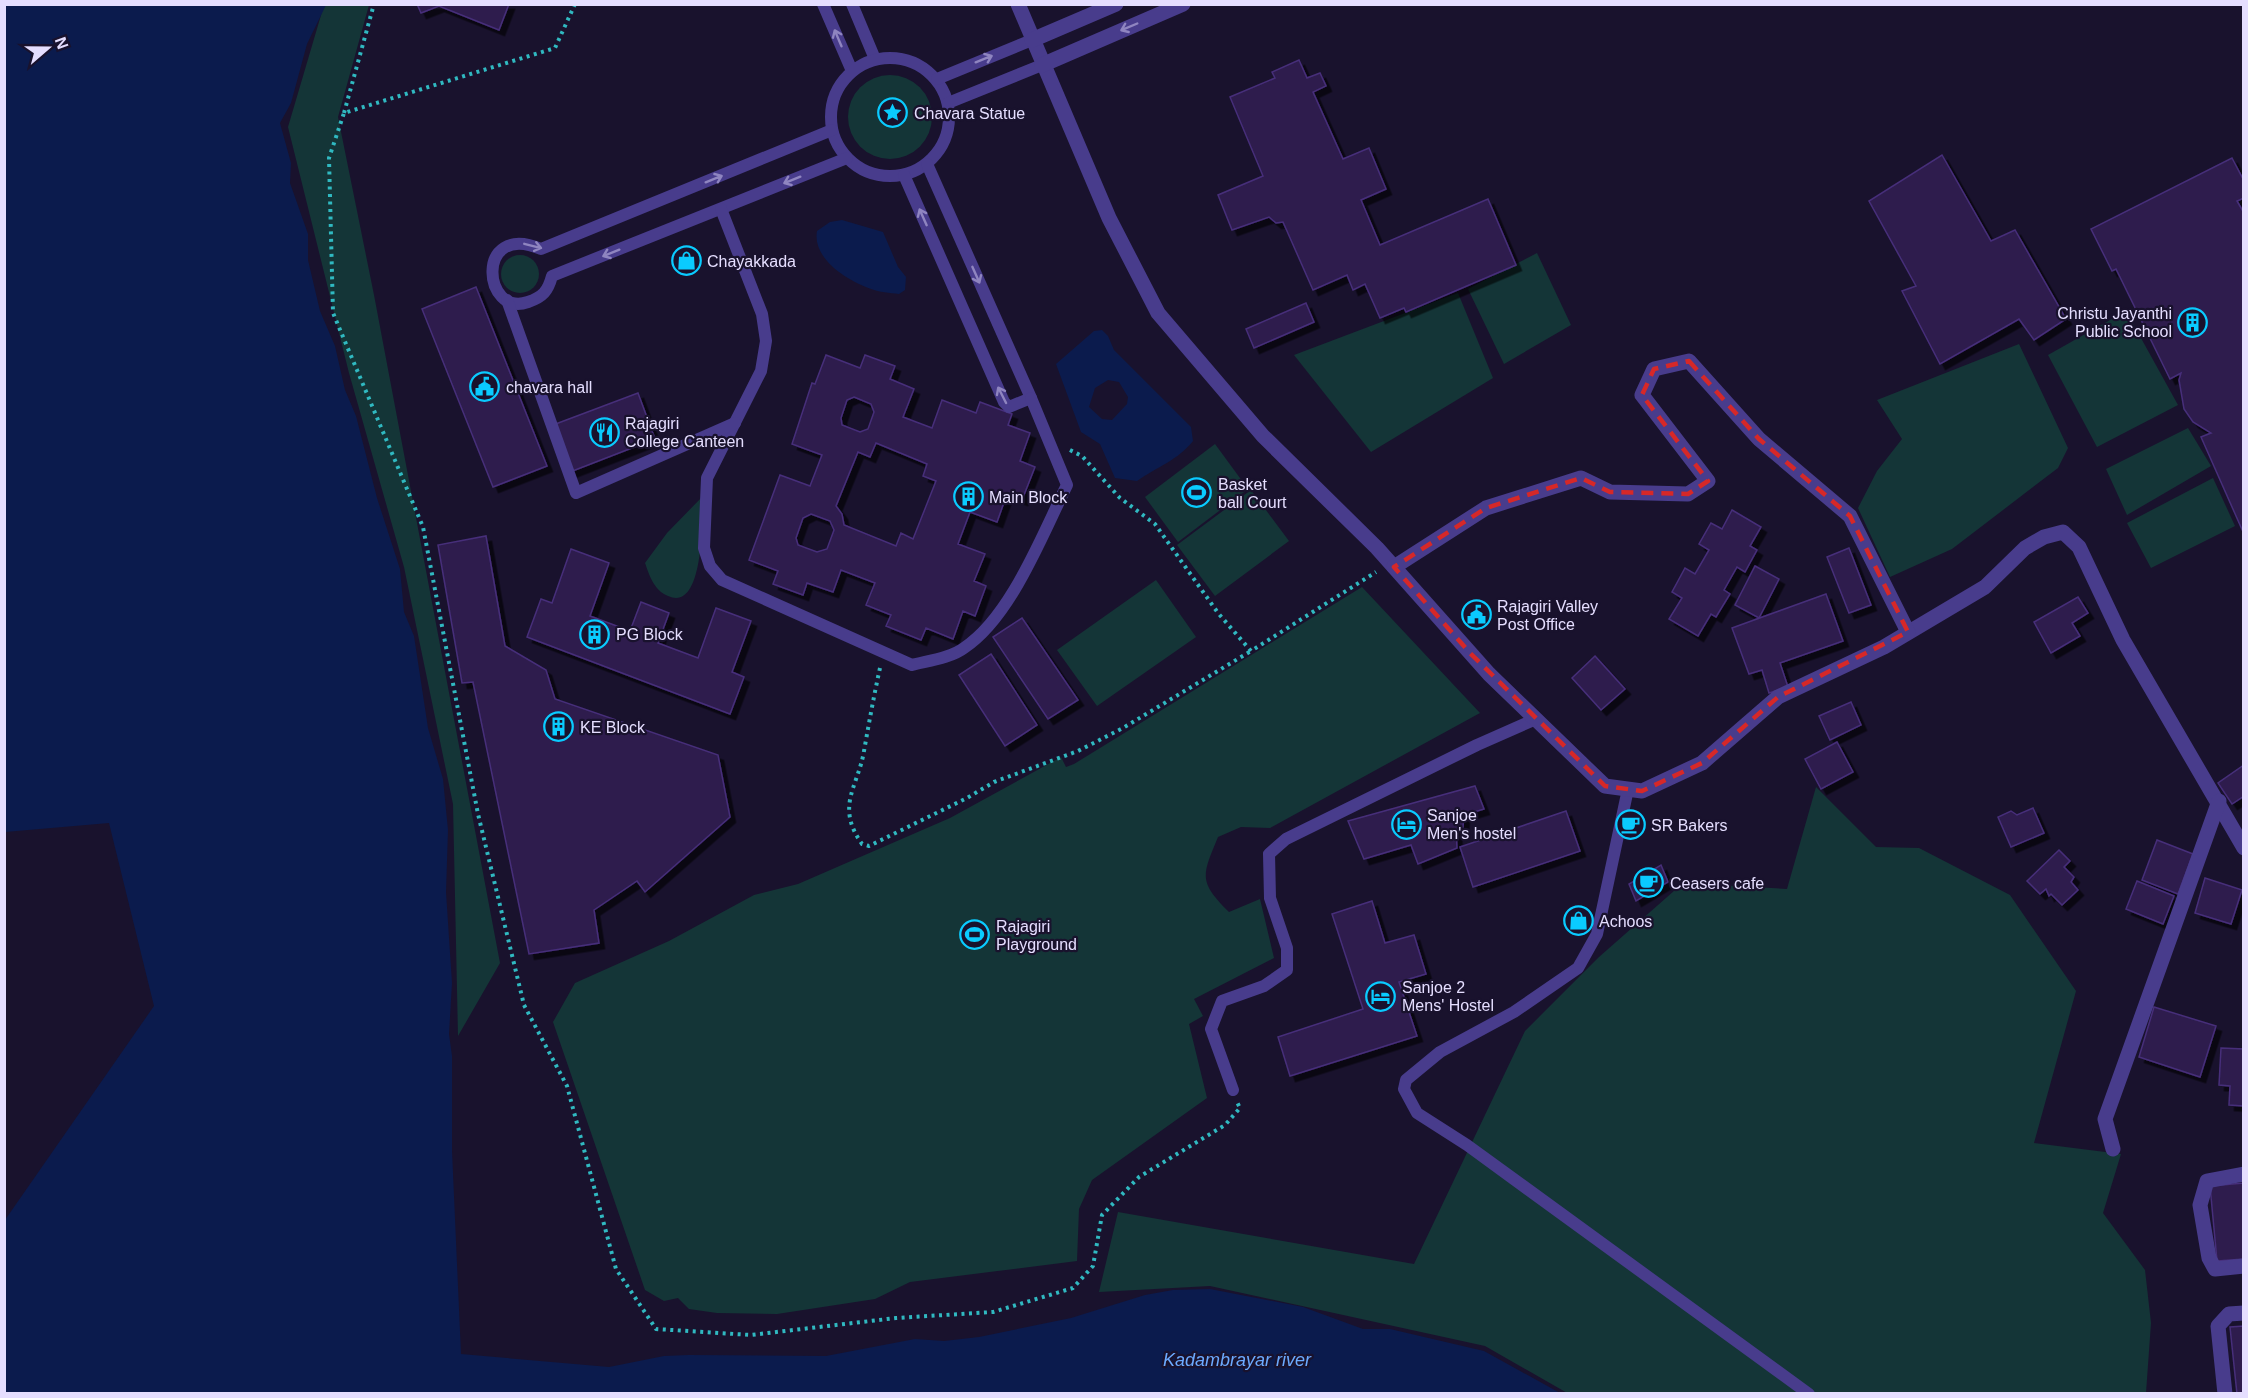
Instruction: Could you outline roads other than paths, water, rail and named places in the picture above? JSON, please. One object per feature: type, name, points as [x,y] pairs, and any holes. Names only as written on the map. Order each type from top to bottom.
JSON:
[{"type":"street","points":[[1018,4],[1109,218],[1158,313],[1263,436],[1388,569],[1489,674],[1605,786],[1642,791],[1702,763],[1778,697],[1884,647],[1985,587],[2025,548],[2044,537],[2064,532],[2079,547],[2123,640],[2244,848]]},
{"type":"street","points":[[1032,39],[1116,4]]},
{"type":"street","points":[[1042,65],[1183,4]]},
{"type":"street","points":[[1388,569],[1486,508],[1581,478],[1610,492],[1688,494],[1708,481],[1642,394],[1654,369],[1689,361],[1759,439],[1850,516],[1908,632]]},
{"type":"street","points":[[2113,1149],[2105,1119],[2218,801]]},
{"type":"street","points":[[2244,1174],[2207,1181],[2200,1205],[2209,1258],[2215,1269],[2244,1266]]},
{"type":"street","points":[[2225,1394],[2218,1326],[2229,1314],[2244,1313]]},
{"type":"lane","points":[[824,4],[852,71]]},
{"type":"lane","points":[[852,4],[875,59]]},
{"type":"lane","points":[[937,79],[1032,39]]},
{"type":"lane","points":[[902,58],[926,70],[937,79],[948,103],[949,116],[944,142],[927,164],[904,175],[878,175],[847,158],[832,130],[830,115],[836,92],[852,71],[875,59],[902,58]]},
{"type":"lane","points":[[948,103],[1042,65]]},
{"type":"lane","points":[[735,423],[576,493],[507,300],[495,288],[491,271],[497,255],[511,244],[528,243],[541,249],[832,130]]},
{"type":"lane","points":[[507,300],[524,304],[540,298],[547,291],[552,276],[847,158]]},
{"type":"lane","points":[[721,209],[762,314],[766,342],[761,371],[708,478],[704,548],[710,566],[722,580],[912,666],[963,650],[986,629],[1008,600],[1067,485],[927,164]]},
{"type":"lane","points":[[904,175],[1004,402],[1009,406],[1030,398]]},
{"type":"lane","points":[[1233,1090],[1211,1029],[1222,1001],[1264,986],[1287,970],[1287,948],[1270,898],[1269,854],[1286,839],[1477,745],[1536,719]]},
{"type":"lane","points":[[1628,789],[1597,934],[1578,968],[1514,1011],[1440,1052],[1406,1080],[1404,1089],[1417,1113],[1467,1145],[1809,1394]]},
{"type":"water","name":"Kadambrayar river","points":[[5,4],[326,5],[307,44],[291,103],[280,123],[291,163],[290,183],[308,234],[308,260],[320,311],[335,346],[345,390],[356,416],[377,498],[400,569],[404,612],[414,636],[428,728],[443,779],[448,830],[446,892],[452,983],[449,1034],[452,1056],[452,1151],[461,1354],[609,1367],[664,1356],[826,1356],[915,1339],[944,1341],[979,1337],[1071,1318],[1145,1295],[1173,1290],[1210,1289],[1303,1307],[1363,1329],[1390,1329],[1484,1351],[1560,1393],[5,1393],[5,1220],[154,1006],[109,823],[5,832]]},
{"type":"water","points":[[842,220],[883,232],[898,267],[906,277],[905,290],[899,294],[871,289],[842,275],[826,260],[820,251],[817,231],[830,222]]},
{"type":"water","points":[[1102,330],[1108,336],[1114,350],[1191,427],[1193,441],[1187,448],[1137,481],[1115,478],[1100,444],[1081,432],[1056,364],[1094,331]],"holes":[[[1108,380],[1119,382],[1128,397],[1127,404],[1112,420],[1102,419],[1089,407],[1095,388]]]},
{"type":"place","name":"Chavara Statue","points":[[893,113]]},
{"type":"place","name":"Chayakkada","points":[[686,261]]},
{"type":"place","name":"Christu Jayanthi Public School","points":[[2193,322]]},
{"type":"place","name":"chavara hall","points":[[485,387]]},
{"type":"place","name":"Rajagiri College Canteen","points":[[604,432]]},
{"type":"place","name":"Basket ball Court","points":[[1197,493]]},
{"type":"place","name":"Main Block","points":[[968,497]]},
{"type":"place","name":"Rajagiri Valley Post Office","points":[[1476,615]]},
{"type":"place","name":"PG Block","points":[[595,634]]},
{"type":"place","name":"KE Block","points":[[559,727]]},
{"type":"place","name":"Sanjoe Men's hostel","points":[[1406,824]]},
{"type":"place","name":"SR Bakers","points":[[1630,825]]},
{"type":"place","name":"Ceasers cafe","points":[[1649,883]]},
{"type":"place","name":"Achoos","points":[[1578,921]]},
{"type":"place","name":"Rajagiri Playground","points":[[975,935]]},
{"type":"place","name":"Sanjoe 2 Mens' Hostel","points":[[1381,996]]}]
